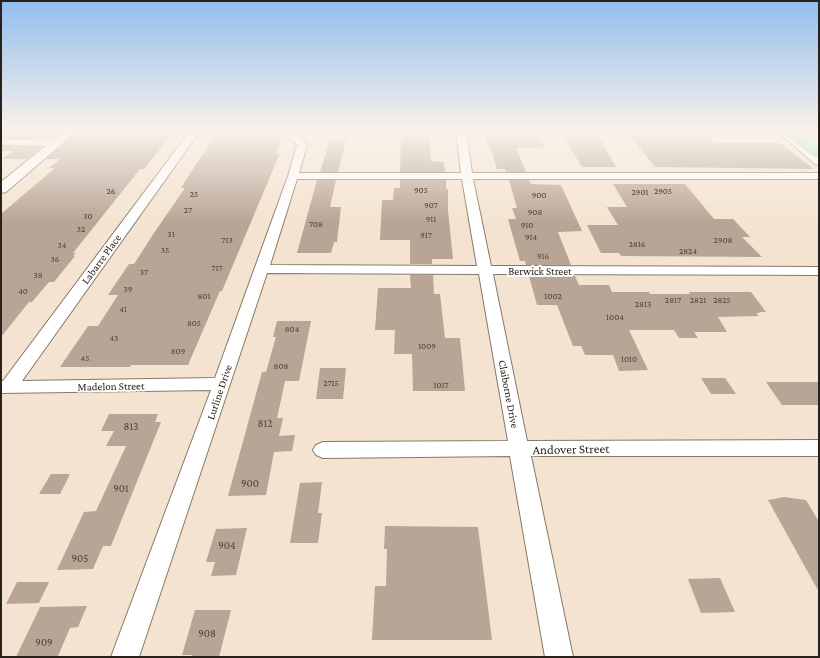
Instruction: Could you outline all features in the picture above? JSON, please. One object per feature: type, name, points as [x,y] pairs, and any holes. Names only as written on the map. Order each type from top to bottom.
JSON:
[{"type":"street","points":[[1,189],[34,162]]},
{"type":"street","name":"Labarre Place","points":[[4,387],[172,162]]},
{"type":"street","name":"Lurline Drive","points":[[125,657],[222,384],[297,162]]},
{"type":"street","name":"Claiborne Drive","points":[[465,162],[559,657]]},
{"type":"street","points":[[293,176],[819,176]]},
{"type":"street","name":"Berwick Street","points":[[261,268],[485,271],[819,271]]},
{"type":"street","name":"Madelon Street","points":[[4,387],[222,384]]},
{"type":"street","name":"Andover Street","points":[[323,450],[686,447],[819,448]]},
{"type":"building","points":[[57,162],[150,162],[144,169],[140,169],[73,253],[76,253],[73,256],[75,256],[54,282],[49,282],[32,302],[29,302],[1,337],[1,214],[55,168],[49,168]]},
{"type":"building","points":[[198,162],[276,162],[222,291],[220,291],[188,365],[60,367],[88,326],[98,326],[118,295],[108,295],[129,264],[134,264],[185,188],[181,188]]},
{"type":"building","points":[[323,162],[341,162],[338,172],[320,172]]},
{"type":"building","points":[[400,162],[444,162],[445,172],[400,172]]},
{"type":"building","points":[[495,162],[522,162],[526,172],[506,172],[505,169],[497,169]]},
{"type":"building","points":[[579,162],[613,162],[616,167],[582,167]]},
{"type":"building","points":[[651,162],[804,162],[814,169],[655,167]]},
{"type":"building","points":[[317,180],[336,180],[330,207],[341,207],[337,242],[334,242],[331,253],[297,253]]},
{"type":"building","points":[[400,180],[446,180],[453,259],[432,259],[432,264],[410,264],[410,240],[380,240],[382,200],[393,200],[394,188],[400,188]]},
{"type":"building","points":[[509,180],[529,180],[531,184],[561,185],[582,231],[558,232],[571,265],[526,265],[525,261],[520,261],[508,219],[516,219],[512,208],[517,208]]},
{"type":"building","points":[[613,184],[685,184],[714,219],[733,219],[750,237],[742,237],[762,257],[621,256],[619,253],[601,253],[587,225],[618,225],[607,207],[627,207]]},
{"type":"building","points":[[410,275],[433,275],[434,294],[440,294],[445,338],[460,338],[465,391],[413,391],[412,354],[394,354],[395,330],[375,330],[378,288],[411,288]]},
{"type":"building","points":[[529,276],[575,276],[579,285],[609,285],[612,292],[690,294],[689,292],[751,292],[766,312],[756,313],[759,316],[718,317],[727,332],[694,332],[698,338],[679,338],[674,330],[629,330],[648,370],[619,371],[613,355],[585,355],[581,346],[573,346],[557,305],[537,305]]},
{"type":"building","points":[[277,321],[311,321],[299,381],[285,381],[277,418],[283,418],[279,436],[295,435],[292,451],[274,452],[266,495],[228,496],[262,372],[266,372],[276,337],[273,337]]},
{"type":"building","points":[[320,368],[346,368],[343,399],[316,399]]},
{"type":"building","points":[[701,378],[725,378],[736,394],[711,394]]},
{"type":"building","points":[[766,382],[819,382],[819,405],[782,405]]},
{"type":"building","points":[[109,414],[158,414],[155,422],[161,422],[111,546],[103,546],[93,569],[57,570],[84,512],[96,511],[126,446],[106,446],[114,431],[101,431]]},
{"type":"building","points":[[51,474],[70,474],[60,494],[39,494]]},
{"type":"building","points":[[322,482],[318,513],[322,513],[318,543],[290,543],[300,483]]},
{"type":"building","points":[[784,497],[806,500],[819,522],[819,592],[768,500]]},
{"type":"building","points":[[385,526],[478,527],[492,640],[372,640],[375,586],[386,586],[387,549],[384,549]]},
{"type":"building","points":[[247,528],[236,575],[211,576],[215,562],[206,562],[216,529]]},
{"type":"building","points":[[720,578],[735,612],[701,613],[688,579]]},
{"type":"building","points":[[17,582],[49,582],[39,603],[6,604]]},
{"type":"building","points":[[87,606],[78,627],[70,628],[58,656],[16,657],[40,607]]},
{"type":"building","points":[[195,610],[231,610],[219,657],[191,657],[192,655],[182,655]]}]
